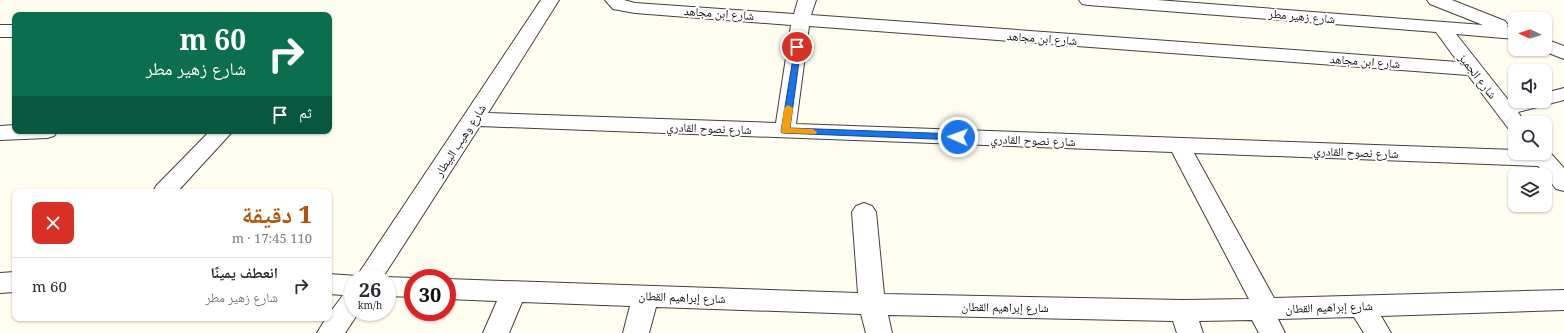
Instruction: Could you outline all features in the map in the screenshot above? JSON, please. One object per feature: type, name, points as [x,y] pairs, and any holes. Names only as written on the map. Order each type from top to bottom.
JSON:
[{"type":"street","name":"شارع وهيب البيطار","points":[[375,269],[550,0]]},
{"type":"street","name":"شارع ابن مجاهد","points":[[614,0],[619,5],[628,7],[1472,69]]},
{"type":"street","points":[[785,131],[802,19],[807,0]]},
{"type":"street","name":"شارع زهير مطر","points":[[1088,0],[1442,28],[1508,32]]},
{"type":"street","points":[[1436,0],[1508,29]]},
{"type":"street","name":"شارع الجميز","points":[[1442,28],[1509,116]]},
{"type":"street","points":[[0,31],[12,31]]},
{"type":"street","points":[[1552,35],[1564,36]]},
{"type":"street","points":[[1552,48],[1564,53]]},
{"type":"street","points":[[1552,97],[1564,94]]},
{"type":"street","points":[[1509,116],[1523,108]]},
{"type":"street","name":"شارع نصوح القادري","points":[[474,119],[1179,145],[1508,155]]},
{"type":"street","points":[[0,132],[12,132]]},
{"type":"street","points":[[167,189],[219,134]]},
{"type":"street","points":[[1179,145],[1267,317]]},
{"type":"street","points":[[1544,160],[1564,183]]},
{"type":"street","points":[[864,212],[872,304],[880,333]]},
{"type":"street","points":[[0,283],[12,282]]},
{"type":"street","points":[[332,284],[344,285]]},
{"type":"street","name":"شارع إبراهيم القطان","points":[[456,288],[872,304],[1187,322],[1267,317],[1361,306],[1564,300]]},
{"type":"street","points":[[496,333],[514,291]]},
{"type":"street","points":[[636,333],[646,295]]},
{"type":"street","points":[[1361,306],[1378,333]]},
{"type":"street","points":[[330,333],[344,313]]},
{"type":"slow traffic","points":[[788,108],[785,131],[813,132]]},
{"type":"route","points":[[797,47],[785,131],[958,137]]}]
